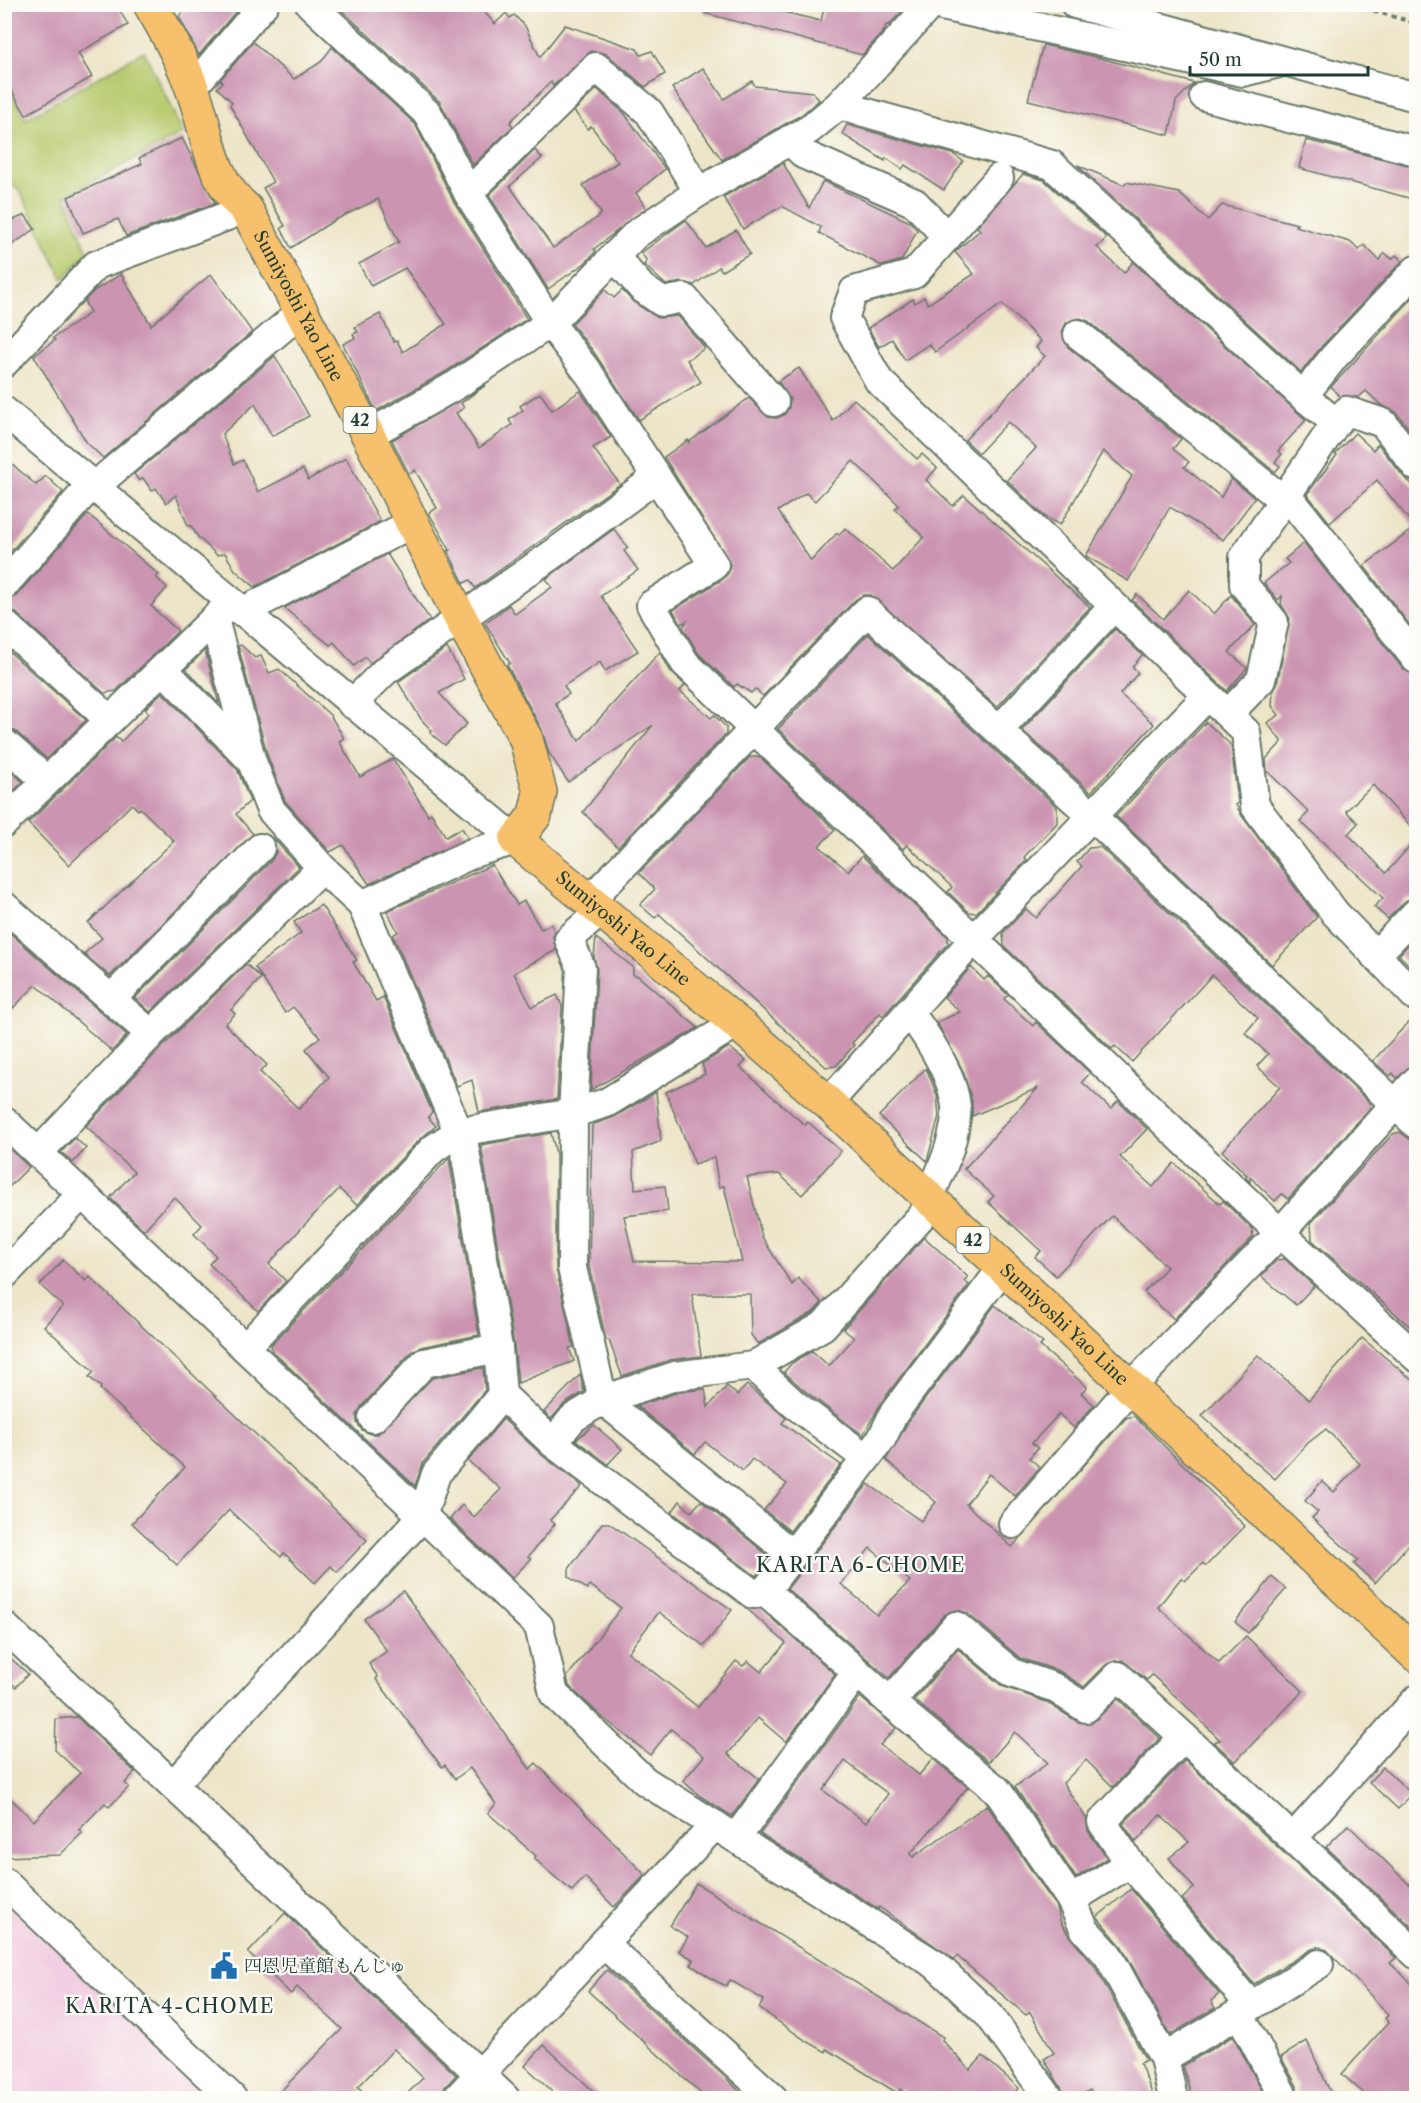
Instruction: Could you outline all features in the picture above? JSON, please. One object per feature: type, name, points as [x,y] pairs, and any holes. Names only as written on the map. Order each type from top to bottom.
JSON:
[{"type":"main road","name":"Sumiyoshi Yao Line","points":[[150,4],[170,38],[192,88],[220,180],[230,196],[246,209],[368,435],[461,619],[526,739],[540,792],[535,815],[516,840],[737,1023],[828,1103],[1416,1655]]},
{"type":"street","points":[[192,88],[264,4]]},
{"type":"street","points":[[310,4],[428,114],[468,194],[550,323],[591,375],[714,565],[651,605],[685,663],[975,938],[1280,1233],[1416,1357]]},
{"type":"street","points":[[368,435],[456,385],[550,323],[636,234],[699,192],[810,129],[839,105],[932,4],[1243,72],[1283,62]]},
{"type":"street","points":[[1075,4],[1416,97]]},
{"type":"street","points":[[468,194],[596,67],[649,112],[699,192]]},
{"type":"street","points":[[1204,96],[1416,151]]},
{"type":"street","points":[[839,105],[1052,165],[1303,396],[1336,423]]},
{"type":"street","points":[[789,140],[805,155],[915,203],[947,237]]},
{"type":"street","points":[[999,178],[914,274],[854,291],[844,318],[879,381],[1246,732],[1255,806],[1335,913],[1416,997]]},
{"type":"street","points":[[4,363],[96,265],[246,209]]},
{"type":"street","points":[[614,256],[642,288],[662,302],[684,298],[774,402]]},
{"type":"street","points":[[1303,396],[1334,357],[1416,270]]},
{"type":"street","points":[[4,585],[93,485],[301,312]]},
{"type":"street","points":[[1078,334],[1283,500],[1295,505],[1416,659]]},
{"type":"street","points":[[4,411],[93,485],[229,611],[352,704],[516,840]]},
{"type":"street","points":[[1228,714],[1261,680],[1274,622],[1244,585],[1244,557],[1336,423],[1347,411],[1383,423],[1415,461]]},
{"type":"street","points":[[352,704],[385,670],[461,619],[657,477]]},
{"type":"street","points":[[4,823],[163,669],[229,611],[412,523]]},
{"type":"street","points":[[999,730],[1114,606]]},
{"type":"street","points":[[229,611],[252,762],[271,810],[322,868],[362,905],[464,1145],[498,1348],[502,1395],[553,1443],[753,1594],[765,1591],[882,1437],[894,1413],[1003,1268]]},
{"type":"street","points":[[792,1554],[603,1400],[572,1268],[573,1113],[581,968],[569,939],[596,905],[755,728],[867,611],[1092,816],[1416,1124]]},
{"type":"street","points":[[4,624],[110,720]]},
{"type":"street","points":[[163,669],[252,762]]},
{"type":"street","points":[[828,1103],[975,938],[1207,696]]},
{"type":"street","points":[[4,743],[47,781]]},
{"type":"street","points":[[362,905],[476,852],[516,840]]},
{"type":"street","points":[[111,999],[260,848]]},
{"type":"street","points":[[38,1153],[151,1034],[322,868]]},
{"type":"street","points":[[4,906],[151,1034]]},
{"type":"street","points":[[1375,956],[1416,913]]},
{"type":"street","points":[[553,1443],[573,1418],[603,1400],[675,1376],[753,1366],[823,1326],[931,1200],[945,1163],[956,1116],[952,1092],[938,1056],[909,1012]]},
{"type":"street","points":[[246,1347],[433,1149],[458,1132],[573,1113],[606,1102],[737,1023]]},
{"type":"street","points":[[1012,1524],[1132,1386],[1280,1233],[1416,1082]]},
{"type":"street","points":[[4,1121],[539,1626],[554,1694],[645,1780],[936,1965],[990,2016],[1043,2097]]},
{"type":"street","points":[[4,1275],[82,1194]]},
{"type":"street","points":[[373,1418],[424,1363],[498,1348]]},
{"type":"street","points":[[753,1366],[794,1404],[866,1458]]},
{"type":"street","points":[[173,1785],[422,1517],[436,1474],[502,1395]]},
{"type":"street","points":[[765,1591],[890,1702],[997,1790],[1071,1900],[1085,1930],[1108,1954],[1164,2058],[1173,2098]]},
{"type":"street","points":[[4,1626],[505,2098]]},
{"type":"street","points":[[890,1702],[956,1626],[1012,1673],[1053,1687],[1086,1708],[1118,1676],[1294,1837],[1416,1954]]},
{"type":"street","points":[[457,2098],[604,1944],[726,1831],[857,1672]]},
{"type":"street","points":[[1294,1837],[1416,1700]]},
{"type":"street","points":[[1184,1737],[1102,1822],[1130,1863],[1245,2009],[1282,2094]]},
{"type":"street","points":[[1071,1900],[1130,1863]]},
{"type":"street","points":[[4,1882],[232,2098]]},
{"type":"street","points":[[604,1944],[773,2098]]},
{"type":"street","points":[[1164,2058],[1319,1964]]},
{"type":"path","points":[[1348,4],[1416,23]]},
{"type":"shaded area","points":[[5,1896],[216,2098],[5,2098]]},
{"type":"green space","points":[[144,51],[183,133],[65,196],[88,252],[63,279],[19,189],[11,185],[5,190],[5,83],[26,119]]},
{"type":"building","points":[[4,4],[116,4],[128,25],[78,53],[92,77],[26,115],[4,78]]},
{"type":"building","points":[[190,4],[242,4],[199,55],[179,16]]},
{"type":"building","points":[[335,4],[477,4],[495,24],[506,13],[510,18],[514,15],[525,26],[540,57],[565,25],[637,49],[641,55],[652,51],[665,74],[645,87],[607,54],[591,51],[553,86],[551,82],[512,120],[510,123],[513,126],[473,165],[440,102]]},
{"type":"building","points":[[704,4],[771,4],[770,9],[821,21],[825,4],[903,4],[901,12],[889,25],[886,25],[884,31],[862,55],[704,13]]},
{"type":"building","points":[[253,42],[294,79],[321,62],[332,47],[415,124],[454,202],[527,319],[447,371],[376,411],[343,344],[355,338],[353,334],[358,332],[355,327],[380,314],[394,342],[397,341],[403,352],[446,324],[405,268],[371,286],[359,264],[399,242],[378,199],[333,221],[291,248],[281,228],[285,226],[263,188],[273,182],[230,105],[232,102],[217,88],[223,82],[220,80]]},
{"type":"building","points":[[1043,45],[1194,83],[1176,101],[1169,135],[1028,100]]},
{"type":"building","points":[[703,68],[724,99],[752,81],[755,86],[813,92],[819,100],[801,115],[722,160],[672,88]]},
{"type":"building","points":[[597,89],[624,113],[665,169],[636,193],[646,208],[594,249],[596,251],[585,263],[548,289],[489,195],[535,150],[542,158],[510,186],[553,248],[598,217],[601,213],[583,185],[618,162],[591,126],[588,129],[574,111]]},
{"type":"building","points":[[847,125],[953,154],[963,161],[944,190],[905,165],[902,169],[886,158],[885,161],[842,134]]},
{"type":"building","points":[[182,138],[215,203],[126,236],[118,219],[83,233],[68,197],[142,164],[139,158]]},
{"type":"building","points":[[1306,140],[1416,167],[1416,200],[1299,168]]},
{"type":"building","points":[[783,163],[809,208],[823,181],[910,222],[917,230],[902,260],[882,266],[819,233],[821,227],[782,206],[743,229],[723,197]]},
{"type":"building","points":[[1077,165],[1124,185],[1126,182],[1179,193],[1208,220],[1222,205],[1297,224],[1295,226],[1350,242],[1359,250],[1364,245],[1379,260],[1385,253],[1392,259],[1396,255],[1402,261],[1322,346],[1301,372]]},
{"type":"building","points":[[1023,174],[1044,180],[1107,238],[1097,247],[1124,273],[1133,262],[1306,420],[1278,451],[1282,454],[1275,462],[1280,466],[1275,472],[1088,321],[1080,318],[1066,323],[1062,332],[1068,347],[1181,439],[1173,449],[1189,462],[1184,467],[1221,497],[1231,479],[1255,498],[1223,540],[1170,507],[1128,581],[1086,556],[1132,476],[1103,451],[1060,525],[1044,516],[1007,480],[1036,448],[1008,422],[979,453],[965,440],[1045,356],[1036,348],[1041,341],[1002,304],[935,352],[929,344],[905,360],[892,339],[879,347],[868,328],[913,299],[915,303],[924,297],[928,304],[974,274],[955,252],[980,230],[977,227]]},
{"type":"building","points":[[25,215],[35,229],[4,250],[4,224]]},
{"type":"building","points":[[686,220],[706,248],[736,230],[750,254],[722,271],[719,267],[694,285],[682,282],[666,285],[644,265],[647,261],[641,253]]},
{"type":"building","points":[[121,274],[151,325],[211,274],[252,332],[103,458],[87,443],[34,356],[55,340],[53,338],[90,313],[85,302],[87,298],[95,290]]},
{"type":"building","points":[[605,290],[614,298],[622,290],[633,302],[658,318],[678,316],[705,348],[687,360],[701,382],[639,420],[572,324]]},
{"type":"building","points":[[1416,294],[1416,438],[1396,412],[1381,405],[1366,391],[1359,397],[1340,397],[1331,387]]},
{"type":"building","points":[[275,356],[309,416],[272,436],[255,404],[222,434],[234,464],[243,460],[258,492],[303,469],[308,480],[346,458],[379,522],[255,587],[235,570],[225,553],[217,555],[198,537],[191,526],[188,526],[176,495],[166,503],[156,488],[152,491],[143,478],[139,481],[134,474]]},
{"type":"building","points":[[799,368],[833,421],[854,399],[917,459],[922,454],[937,468],[926,480],[953,506],[964,495],[1090,607],[997,707],[871,595],[863,595],[855,600],[763,696],[755,689],[751,693],[737,684],[734,687],[698,653],[683,627],[687,621],[681,624],[673,610],[723,579],[729,572],[730,564],[664,457],[688,440],[689,442],[749,398],[768,417],[777,418],[784,415],[789,408],[790,399],[778,381]],"holes":[[[853,461],[899,505],[895,509],[924,537],[893,571],[845,528],[839,535],[837,533],[811,561],[778,511],[806,493],[815,501]]]},
{"type":"building","points":[[486,385],[461,403],[464,408],[456,413],[479,448],[512,425],[509,420],[523,410],[520,406],[540,393],[552,410],[580,391],[611,437],[593,448],[620,484],[475,588],[470,580],[464,583],[448,551],[450,550],[429,513],[437,508],[415,470],[409,474],[392,440]]},
{"type":"building","points":[[1355,433],[1373,450],[1378,444],[1403,476],[1416,488],[1416,633],[1364,566],[1415,527],[1377,480],[1330,523],[1307,494],[1337,455],[1335,454]]},
{"type":"building","points":[[4,457],[36,485],[46,476],[63,492],[4,559]]},
{"type":"building","points":[[88,514],[159,575],[156,577],[167,588],[151,606],[178,631],[116,691],[104,693],[15,612],[4,608],[4,601],[16,596]]},
{"type":"building","points":[[614,529],[628,548],[624,551],[638,570],[601,596],[638,651],[605,671],[600,662],[564,686],[569,694],[555,703],[579,741],[660,652],[671,672],[685,685],[680,691],[711,718],[714,715],[726,727],[726,734],[618,847],[583,812],[653,725],[568,782],[549,753],[542,730],[507,665],[510,663],[485,623],[509,605],[515,614],[552,587],[546,579]]},
{"type":"building","points":[[1304,543],[1403,669],[1416,675],[1416,832],[1373,785],[1346,811],[1358,823],[1348,834],[1386,873],[1416,839],[1416,896],[1405,901],[1388,919],[1374,907],[1383,898],[1300,821],[1309,812],[1267,771],[1266,759],[1282,742],[1267,723],[1279,715],[1272,706],[1273,692],[1277,684],[1290,619],[1281,604],[1282,596],[1278,600],[1264,583],[1289,563],[1285,559]]},
{"type":"building","points":[[387,554],[430,620],[370,663],[365,657],[354,666],[334,642],[330,645],[284,608]]},
{"type":"building","points":[[1189,590],[1214,614],[1231,595],[1255,625],[1229,652],[1247,668],[1227,691],[1132,600],[1137,594],[1163,619]]},
{"type":"building","points":[[1115,629],[1142,655],[1132,667],[1138,673],[1120,694],[1154,724],[1091,792],[1022,730]]},
{"type":"building","points":[[868,634],[1057,807],[1057,823],[1024,857],[1027,860],[976,913],[969,912],[948,892],[952,887],[907,845],[903,849],[778,729]]},
{"type":"building","points":[[241,645],[255,658],[261,656],[269,673],[279,669],[330,715],[344,738],[339,741],[360,777],[393,759],[428,815],[431,813],[446,837],[462,828],[468,838],[369,884],[343,845],[330,852],[285,801],[268,757],[238,646]]},
{"type":"building","points":[[4,647],[86,720],[47,759],[15,731],[4,727]]},
{"type":"building","points":[[447,648],[464,679],[439,693],[467,724],[445,745],[430,733],[432,731],[421,719],[398,682]]},
{"type":"building","points":[[205,650],[219,704],[186,669]]},
{"type":"building","points":[[162,692],[237,769],[250,801],[236,814],[253,834],[110,976],[84,954],[102,938],[88,923],[174,841],[140,808],[138,810],[132,804],[69,865],[28,823],[116,737],[121,742],[149,713],[145,709]]},
{"type":"building","points":[[1206,722],[1231,745],[1238,803],[1236,805],[1242,816],[1317,917],[1272,965],[1116,816]]},
{"type":"building","points":[[750,757],[760,757],[835,830],[819,846],[848,871],[862,856],[948,937],[948,943],[883,1016],[880,1013],[852,1043],[854,1045],[836,1066],[826,1067],[659,914],[655,918],[640,905],[655,889],[639,873]]},
{"type":"building","points":[[4,765],[23,782],[4,800]]},
{"type":"building","points":[[273,838],[299,867],[150,1012],[135,998],[272,860],[276,852]]},
{"type":"building","points":[[1100,847],[1370,1103],[1369,1109],[1288,1199],[1282,1194],[1275,1201],[1250,1177],[1250,1182],[1245,1177],[1247,1175],[1222,1151],[1280,1087],[1257,1066],[1268,1054],[1245,1033],[1258,1018],[1212,975],[1132,1062],[1115,1046],[1112,1049],[1004,946],[1003,933],[1026,909],[1036,918],[1082,866],[1077,862],[1089,848]]},
{"type":"building","points":[[492,865],[517,905],[524,901],[541,929],[551,924],[555,932],[553,936],[556,950],[514,973],[532,1007],[557,995],[562,1006],[557,1099],[479,1112],[472,1080],[457,1086],[393,935],[398,932],[387,911]]},
{"type":"building","points":[[321,905],[357,960],[353,962],[376,1001],[383,997],[432,1112],[428,1117],[436,1126],[421,1138],[357,1205],[339,1189],[305,1224],[269,1264],[286,1281],[258,1311],[209,1264],[216,1256],[194,1234],[202,1225],[174,1197],[144,1230],[110,1198],[134,1172],[86,1126],[246,964],[261,978],[231,1010],[235,1014],[225,1024],[267,1065],[260,1072],[299,1109],[329,1077],[306,1049],[320,1037],[293,1007],[285,1013],[255,967],[301,933],[294,922]]},
{"type":"building","points":[[11,934],[127,1035],[112,1051],[36,985],[4,1017],[4,941]]},
{"type":"building","points":[[1416,936],[1416,972],[1399,955]]},
{"type":"building","points":[[596,938],[633,967],[633,975],[638,976],[698,1028],[591,1090],[597,969],[594,957]]},
{"type":"building","points":[[971,967],[984,980],[988,976],[1008,995],[1004,999],[1033,1026],[1036,1022],[1090,1073],[1082,1082],[1111,1109],[1118,1101],[1147,1129],[1120,1157],[1153,1187],[1174,1163],[1220,1204],[1223,1201],[1252,1229],[1253,1237],[1174,1319],[1144,1292],[1167,1267],[1112,1216],[1056,1276],[1035,1257],[1041,1251],[988,1202],[994,1196],[964,1169],[1038,1088],[972,1116],[972,1101],[963,1071],[937,1022],[960,1012],[944,997]]},
{"type":"building","points":[[1416,1014],[1416,1062],[1397,1078],[1393,1073],[1390,1076],[1373,1061]]},
{"type":"building","points":[[729,1047],[746,1061],[740,1067],[805,1125],[808,1122],[841,1151],[802,1195],[779,1174],[747,1177],[762,1237],[792,1285],[798,1278],[822,1303],[812,1313],[758,1344],[751,1335],[750,1294],[692,1294],[701,1356],[670,1360],[622,1376],[609,1340],[606,1340],[589,1266],[592,1125],[614,1117],[656,1092],[661,1141],[633,1152],[635,1189],[665,1186],[668,1211],[624,1216],[634,1261],[742,1262],[724,1186],[719,1187],[714,1157],[695,1164],[666,1092],[705,1074],[702,1064]]},
{"type":"building","points":[[926,1068],[937,1095],[939,1116],[927,1161],[879,1116]]},
{"type":"building","points":[[1400,1132],[1416,1144],[1416,1332],[1312,1240],[1311,1223],[1393,1134]]},
{"type":"building","points":[[551,1133],[556,1154],[556,1268],[574,1347],[569,1348],[574,1361],[518,1383],[514,1345],[481,1145]]},
{"type":"building","points":[[75,1138],[86,1148],[73,1163],[61,1152]]},
{"type":"building","points":[[4,1144],[29,1167],[4,1192]]},
{"type":"building","points":[[449,1158],[479,1335],[421,1347],[412,1351],[361,1407],[357,1415],[357,1423],[362,1430],[370,1434],[378,1434],[432,1378],[483,1368],[485,1390],[423,1463],[415,1486],[272,1351],[271,1345]]},
{"type":"building","points":[[924,1237],[968,1277],[964,1281],[969,1285],[881,1403],[863,1435],[784,1372],[792,1363],[812,1351],[829,1366],[854,1338],[843,1329]]},
{"type":"building","points":[[1285,1259],[1314,1286],[1296,1305],[1261,1276],[1277,1260]]},
{"type":"building","points":[[63,1260],[86,1281],[90,1277],[367,1540],[337,1572],[331,1566],[315,1583],[284,1553],[281,1557],[229,1510],[177,1565],[132,1523],[185,1467],[100,1389],[101,1387],[89,1377],[94,1372],[44,1326],[63,1306],[40,1285]]},
{"type":"building","points":[[995,1305],[1043,1343],[1040,1346],[1087,1387],[1081,1393],[1094,1405],[1074,1428],[1059,1414],[1032,1443],[1038,1448],[1029,1458],[1040,1467],[1015,1496],[989,1474],[966,1504],[1012,1547],[1126,1418],[1134,1416],[1245,1526],[1206,1566],[1203,1563],[1185,1581],[1181,1578],[1158,1607],[1219,1663],[1246,1636],[1303,1691],[1235,1762],[1214,1742],[1220,1740],[1152,1675],[1147,1680],[1122,1660],[1107,1664],[1084,1687],[1059,1671],[1020,1658],[967,1613],[958,1610],[944,1615],[889,1678],[787,1589],[868,1484],[921,1521],[936,1502],[886,1460],[908,1422]],"holes":[[[870,1548],[910,1581],[877,1615],[841,1584]]]},
{"type":"building","points":[[1362,1338],[1416,1383],[1416,1536],[1375,1583],[1354,1564],[1358,1560],[1312,1518],[1318,1512],[1305,1501],[1322,1481],[1334,1492],[1360,1464],[1326,1429],[1308,1443],[1275,1479],[1202,1416],[1258,1355],[1309,1400]]},
{"type":"building","points":[[580,1375],[584,1392],[564,1404],[551,1419],[544,1412]]},
{"type":"building","points":[[747,1385],[786,1418],[782,1423],[841,1465],[790,1531],[764,1510],[787,1484],[752,1459],[743,1471],[705,1442],[695,1454],[637,1406],[679,1392],[705,1389],[708,1407],[727,1386],[737,1395]]},
{"type":"building","points":[[503,1419],[543,1456],[582,1486],[550,1520],[555,1524],[528,1557],[531,1559],[512,1578],[450,1519],[462,1505],[474,1517],[501,1489],[468,1461]]},
{"type":"building","points":[[594,1425],[622,1449],[608,1464],[576,1440]]},
{"type":"building","points":[[680,1501],[691,1512],[701,1501],[770,1557],[756,1576],[672,1512]]},
{"type":"building","points":[[602,1523],[609,1523],[732,1610],[704,1646],[659,1612],[628,1652],[698,1707],[736,1661],[743,1666],[748,1661],[761,1672],[786,1643],[746,1608],[761,1609],[835,1674],[786,1742],[758,1718],[728,1754],[759,1779],[732,1816],[700,1796],[683,1781],[704,1756],[671,1729],[650,1755],[600,1715],[569,1686],[567,1677],[621,1608],[590,1585],[587,1589],[569,1577],[569,1569]]},
{"type":"building","points":[[1272,1577],[1286,1589],[1248,1633],[1235,1622]]},
{"type":"building","points":[[403,1591],[530,1769],[536,1763],[645,1875],[614,1907],[585,1877],[572,1891],[534,1858],[536,1856],[488,1813],[496,1804],[470,1768],[455,1779],[445,1765],[442,1767],[376,1679],[378,1677],[369,1664],[387,1651],[364,1619]]},
{"type":"building","points":[[958,1649],[1002,1686],[1046,1702],[1078,1722],[1092,1723],[1118,1699],[1160,1738],[1113,1787],[1086,1760],[1063,1783],[1086,1818],[1088,1831],[1107,1858],[1076,1878],[1015,1787],[1048,1763],[1015,1732],[989,1762],[914,1700]]},
{"type":"building","points":[[4,1652],[28,1674],[16,1687],[4,1677]]},
{"type":"building","points":[[860,1697],[896,1728],[880,1745],[919,1775],[933,1759],[968,1787],[910,1854],[913,1857],[987,1805],[1057,1908],[1061,1923],[1070,1937],[1094,1965],[1146,2060],[1140,2063],[1154,2098],[1094,2098],[1090,2090],[1075,2098],[1067,2098],[1044,2059],[1054,2053],[1030,2012],[1026,2015],[957,1956],[954,1959],[879,1907],[878,1909],[760,1834]],"holes":[[[845,1761],[888,1794],[866,1823],[823,1790]]]},
{"type":"building","points":[[77,1717],[135,1772],[125,1783],[129,1787],[109,1807],[105,1803],[79,1830],[82,1833],[60,1855],[4,1857],[4,1792],[34,1821],[80,1773],[55,1750],[56,1719]]},
{"type":"building","points":[[1185,1760],[1396,1958],[1390,1963],[1416,1988],[1416,2098],[1369,2098],[1342,2074],[1389,2022],[1385,2018],[1388,2015],[1376,2001],[1327,1950],[1320,1946],[1310,1950],[1254,1984],[1182,1899],[1194,1888],[1169,1858],[1189,1842],[1160,1815],[1136,1842],[1123,1824]]},
{"type":"building","points":[[1383,1767],[1412,1794],[1398,1809],[1369,1782]]},
{"type":"building","points":[[1348,1825],[1416,1891],[1416,1926],[1414,1929],[1326,1847]]},
{"type":"building","points":[[696,1883],[943,2037],[942,2040],[970,2070],[983,2056],[1019,2088],[1009,2098],[910,2098],[901,2089],[897,2093],[827,2049],[826,2052],[805,2040],[759,2008],[764,2000],[730,1980],[726,1986],[716,1981],[691,1965],[694,1960],[679,1951],[688,1937],[670,1926]]},
{"type":"building","points":[[1131,1889],[1219,1994],[1211,2001],[1215,2008],[1170,2035],[1122,1947],[1097,1917]]},
{"type":"building","points":[[285,1913],[456,2075],[445,2087],[441,2098],[403,2098],[423,2078],[394,2049],[358,2087],[370,2098],[274,2098],[342,2029],[297,1987],[291,1994],[248,1953]]},
{"type":"building","points":[[607,1970],[746,2098],[706,2098],[588,1991]]},
{"type":"building","points":[[1233,2036],[1266,2098],[1192,2098],[1183,2066]]},
{"type":"building","points":[[1307,2041],[1333,2098],[1297,2098],[1297,2086],[1281,2057]]},
{"type":"building","points":[[544,2045],[601,2098],[560,2098],[525,2066]]},
{"type":"place","name":"四恩児童館もんじゅ","points":[[224,1966]]},
{"type":"district","name":"KARITA 6-CHOME","points":[[861,1565]]},
{"type":"district","name":"KARITA 4-CHOME","points":[[170,2006]]}]
